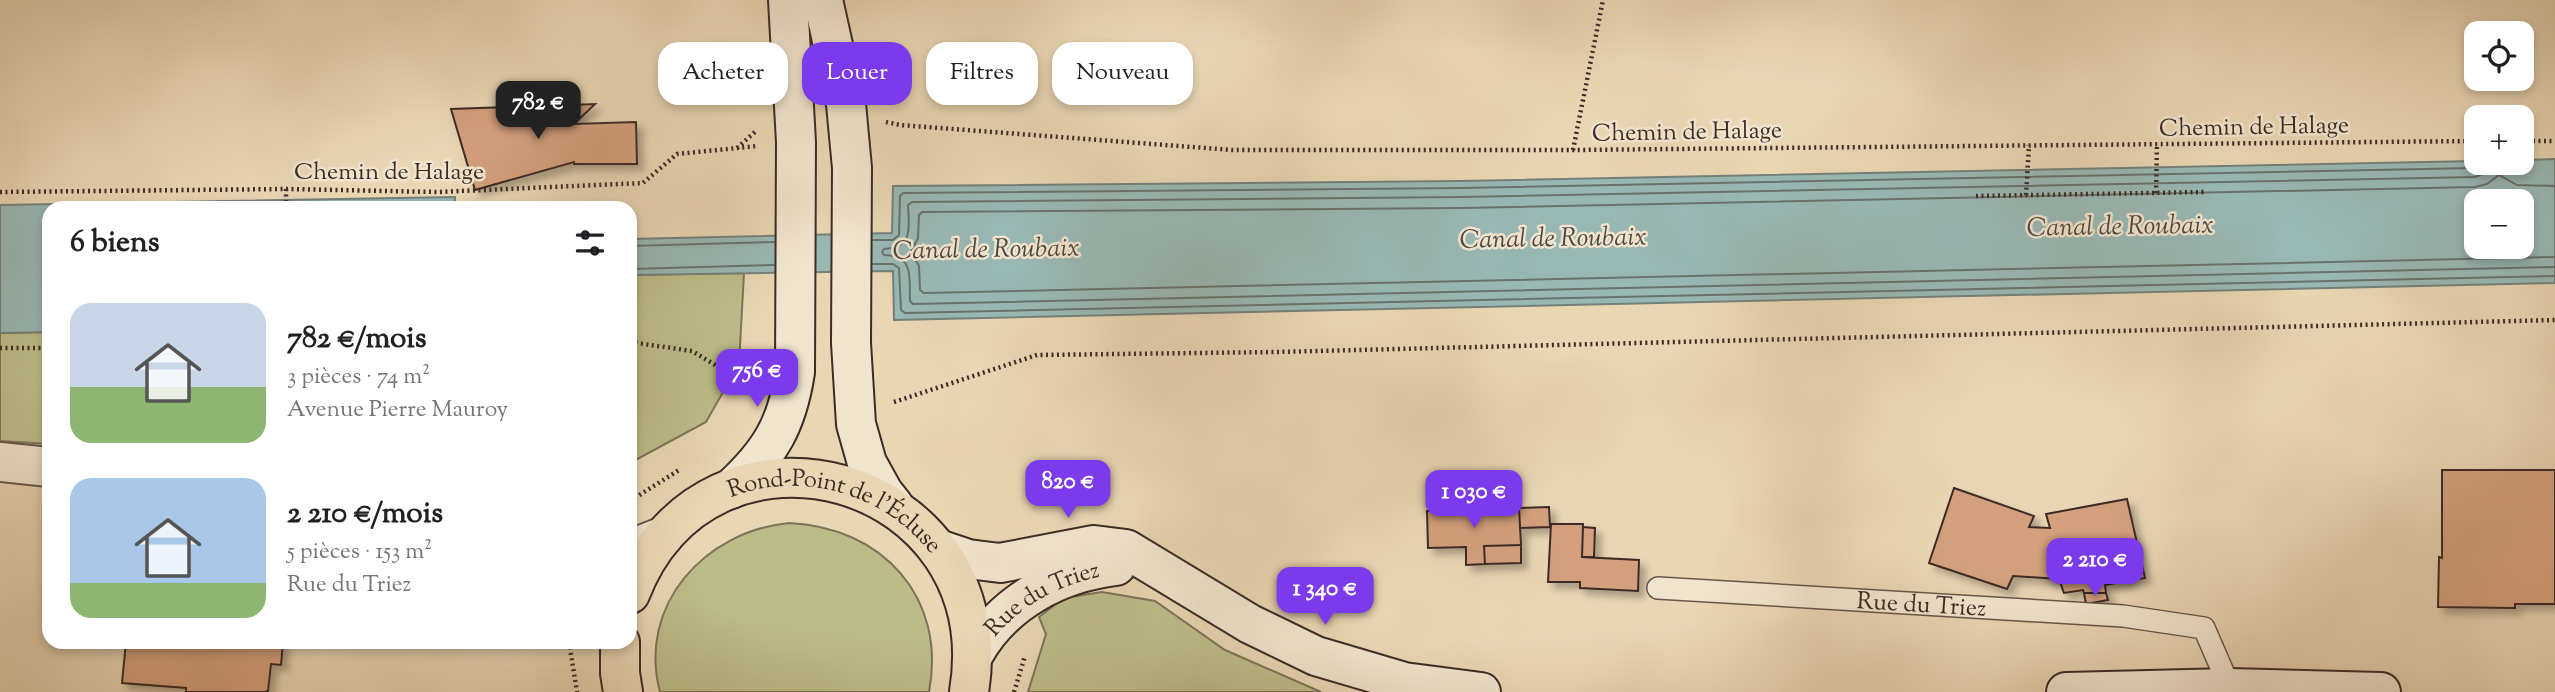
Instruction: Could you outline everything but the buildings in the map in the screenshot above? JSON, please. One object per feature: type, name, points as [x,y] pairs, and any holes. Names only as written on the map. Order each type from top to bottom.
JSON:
[{"type":"main road","name":"Rond-Point de l'Écluse","points":[[637,580],[649,556],[647,541],[731,489],[772,479],[814,478],[856,488],[894,506],[911,519],[938,549],[960,588],[967,610],[974,654],[969,692]]},
{"type":"main road","points":[[617,649],[623,692]]},
{"type":"street","points":[[731,489],[761,461],[783,425],[791,399],[797,336],[797,174],[788,0]]},
{"type":"street","points":[[823,0],[846,104],[852,168],[850,342],[857,432],[874,477],[894,506]]},
{"type":"street","points":[[0,462],[42,466]]},
{"type":"street","name":"Rue du Triez","points":[[938,549],[968,559],[1000,563],[1094,545],[1126,549],[1250,624],[1316,656],[1404,682],[1481,692]]},
{"type":"street","name":"Rue du Triez","points":[[974,654],[982,639],[1003,614],[1044,587],[1093,569],[1118,566],[1167,573]]},
{"type":"street","points":[[2066,692],[2230,688],[2381,692]]},
{"type":"lane","name":"Rue du Triez","points":[[1658,588],[2123,616],[2204,628],[2230,688]]},
{"type":"path","points":[[1573,150],[1603,0]]},
{"type":"path","name":"Chemin de Halage","points":[[900,125],[1232,150],[1573,150],[2464,141]]},
{"type":"path","points":[[737,148],[757,131]]},
{"type":"path","points":[[2534,141],[2555,141]]},
{"type":"path","points":[[2156,193],[2157,144]]},
{"type":"path","name":"Chemin de Halage","points":[[0,192],[286,189],[438,192],[643,183],[677,154],[766,145]]},
{"type":"path","points":[[2026,195],[2029,145]]},
{"type":"path","points":[[286,189],[286,201]]},
{"type":"path","points":[[1976,196],[2206,192]]},
{"type":"path","points":[[892,402],[1037,355],[1277,352],[2555,320]]},
{"type":"path","points":[[637,343],[692,351],[732,375]]},
{"type":"path","points":[[0,348],[42,348]]},
{"type":"path","points":[[570,649],[577,692]]},
{"type":"green space","points":[[744,273],[739,364],[706,422],[637,459],[637,275]]},
{"type":"green space","points":[[42,332],[42,444],[0,441],[0,333]]},
{"type":"green space","points":[[789,523],[822,528],[853,538],[879,553],[901,573],[917,598],[928,626],[932,658],[929,692],[660,692],[655,660],[659,630],[669,602],[684,578],[705,557],[730,541],[758,529]]},
{"type":"green space","points":[[1102,592],[1155,601],[1225,650],[1321,692],[1028,692],[1046,634],[1039,617],[1064,598]]},
{"type":"water","name":"Canal de Roubaix","points":[[2555,159],[2555,283],[894,320],[893,271],[637,275],[637,239],[892,233],[893,186],[1461,181],[2464,161],[2464,175],[2534,175],[2534,160]]},
{"type":"water","points":[[455,197],[455,201],[228,201]]},
{"type":"water","points":[[42,204],[42,332],[0,333],[0,205]]}]
